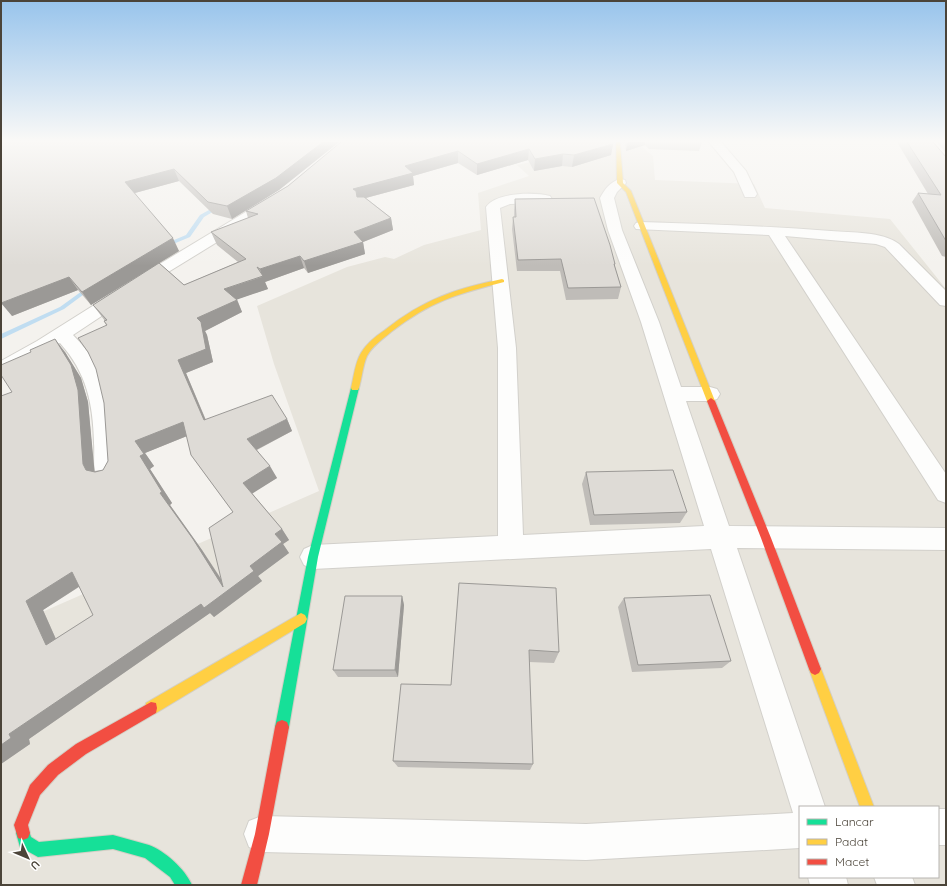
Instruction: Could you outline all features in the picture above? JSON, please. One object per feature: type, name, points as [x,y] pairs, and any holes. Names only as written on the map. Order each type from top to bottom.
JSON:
[{"type":"street","points":[[613,183],[612,194],[615,230],[650,322],[808,806]]},
{"type":"street","points":[[745,183],[750,194]]},
{"type":"street","points":[[1,369],[61,334],[159,271],[285,194]]},
{"type":"street","points":[[612,194],[641,226],[668,289],[766,538],[867,806]]},
{"type":"street","points":[[512,547],[507,348],[494,207],[498,202],[507,200],[560,199]]},
{"type":"street","points":[[641,226],[774,231],[871,239],[890,244],[946,301]]},
{"type":"street","points":[[774,231],[946,493]]},
{"type":"street","points":[[249,885],[262,834],[313,557],[364,354],[384,333],[420,306],[456,291],[502,281]]},
{"type":"street","points":[[61,334],[84,360],[96,385],[104,419],[106,473]]},
{"type":"street","points":[[673,394],[710,394]]},
{"type":"street","points":[[313,557],[720,537],[946,539]]},
{"type":"street","points":[[184,885],[174,872],[149,852],[113,842],[38,850],[25,842],[21,825],[27,807],[35,790],[53,770],[81,749],[301,619]]},
{"type":"street","points":[[262,834],[586,842],[799,830]]},
{"type":"shaded area","points":[[507,183],[754,184],[765,208],[890,219],[946,289],[946,885],[1,885],[1,630],[319,491],[274,364],[257,306],[347,267],[385,257],[394,259],[424,245],[481,230],[478,193]]},
{"type":"building","points":[[1,183],[126,183],[173,238],[82,292],[69,277],[1,303]]},
{"type":"building","points":[[189,183],[267,183],[227,206],[208,202]]},
{"type":"building","points":[[291,183],[374,183],[353,189],[356,191],[357,197],[364,197],[391,218],[354,232],[363,242],[304,261],[300,256],[260,269],[257,267],[263,276],[224,289],[237,300],[197,318],[201,322],[206,349],[178,360],[204,420],[272,395],[287,419],[247,439],[270,466],[243,483],[282,529],[275,534],[282,542],[250,566],[254,571],[204,608],[201,604],[9,734],[11,738],[1,745],[1,396],[12,392],[1,375],[1,365],[31,352],[30,350],[55,339],[71,365],[78,390],[83,464],[86,470],[95,472],[103,470],[108,461],[104,403],[96,369],[88,352],[78,338],[107,325],[104,321],[107,320],[93,305],[159,263],[184,285],[246,259],[211,232],[258,214],[246,211]],"holes":[[[183,422],[191,455],[233,512],[209,528],[223,587],[193,539],[160,493],[162,492],[140,456],[144,454],[135,441]],[[72,572],[93,615],[46,645],[26,601]]]},
{"type":"building","points":[[934,183],[946,183],[946,241],[918,193],[941,195]]},
{"type":"building","points":[[594,198],[610,245],[621,287],[568,288],[561,259],[518,260],[513,217],[516,217],[515,199]]},
{"type":"building","points":[[673,470],[687,512],[594,515],[586,472]]},
{"type":"building","points":[[459,583],[556,588],[559,652],[529,650],[533,764],[393,761],[401,684],[451,685]]},
{"type":"building","points":[[710,595],[731,661],[638,665],[624,598]]},
{"type":"building","points":[[345,596],[402,596],[395,670],[333,670]]},
{"type":"waterway","points":[[164,246],[188,236],[202,216],[220,206]]},
{"type":"waterway","points":[[1,337],[62,308],[89,288]]},
{"type":"traffic: fast","points":[[282,727],[313,557],[355,388]]},
{"type":"traffic: fast","points":[[23,833],[25,842],[38,850],[113,842],[149,852],[175,872],[184,885]]},
{"type":"traffic: slow","points":[[620,183],[628,191],[711,401]]},
{"type":"traffic: slow","points":[[355,388],[363,356],[369,347],[401,321],[427,304],[441,298],[469,288],[502,281]]},
{"type":"traffic: slow","points":[[151,708],[301,619]]},
{"type":"traffic: slow","points":[[815,669],[867,806]]},
{"type":"traffic: jam","points":[[711,401],[766,538],[815,669]]},
{"type":"traffic: jam","points":[[23,833],[21,825],[35,790],[53,770],[81,749],[151,708]]},
{"type":"traffic: jam","points":[[249,885],[262,834],[282,727]]}]
